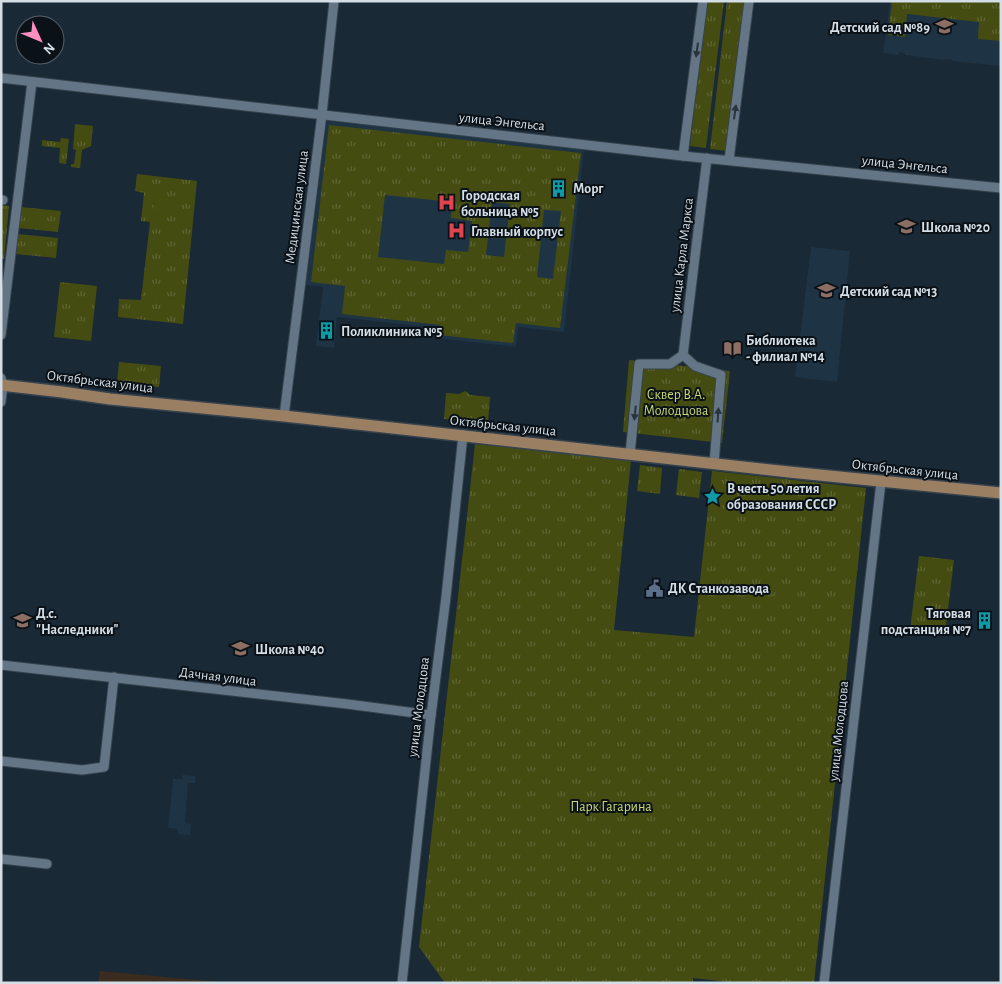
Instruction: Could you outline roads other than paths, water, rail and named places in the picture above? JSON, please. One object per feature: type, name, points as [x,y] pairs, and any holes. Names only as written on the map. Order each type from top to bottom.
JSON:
[{"type":"main road","name":"Октябрьская улица","points":[[2,383],[110,399],[463,435],[881,482],[1001,493]]},
{"type":"street","name":"Медицинская улица","points":[[284,416],[322,114],[334,1]]},
{"type":"street","points":[[683,156],[703,1]]},
{"type":"street","points":[[729,160],[749,1]]},
{"type":"street","name":"улица Энгельса","points":[[1,78],[683,156],[1001,188]]},
{"type":"street","points":[[1,335],[32,82]]},
{"type":"street","name":"улица Карла Маркса","points":[[683,355],[707,158]]},
{"type":"street","points":[[630,454],[639,364],[670,364],[683,355],[695,366],[721,375],[714,464]]},
{"type":"street","points":[[1,402],[2,383]]},
{"type":"street","name":"улица Молодцова","points":[[402,983],[463,435]]},
{"type":"street","name":"улица Молодцова","points":[[824,983],[881,482]]},
{"type":"street","name":"Дачная улица","points":[[1,665],[431,714]]},
{"type":"street","points":[[1,761],[82,770],[104,767],[114,677]]},
{"type":"street","points":[[1,859],[46,864]]},
{"type":"place","name":"Детский сад №89","points":[[944,27]]},
{"type":"place","name":"Морг","points":[[559,188]]},
{"type":"place","name":"Городская больница №5","points":[[447,203]]},
{"type":"place","name":"Школа №20","points":[[907,227]]},
{"type":"place","name":"Главный корпус","points":[[457,231]]},
{"type":"place","name":"Детский сад №13","points":[[826,291]]},
{"type":"place","name":"Поликлиника №5","points":[[327,331]]},
{"type":"place","name":"Библиотека - филиал №14","points":[[732,348]]},
{"type":"place","name":"В честь 50 летия образования СССР","points":[[713,496]]},
{"type":"place","name":"ДК Станкозавода","points":[[654,588]]},
{"type":"place","name":"Д.с. \"Наследники\"","points":[[22,621]]},
{"type":"place","name":"Тяговая подстанция №7","points":[[985,621]]},
{"type":"place","name":"Школа №40","points":[[241,649]]},
{"type":"park label","name":"Сквер В.А. Молодцова","points":[[676,402]]},
{"type":"park label","name":"Парк Гагарина","points":[[611,806]]}]
